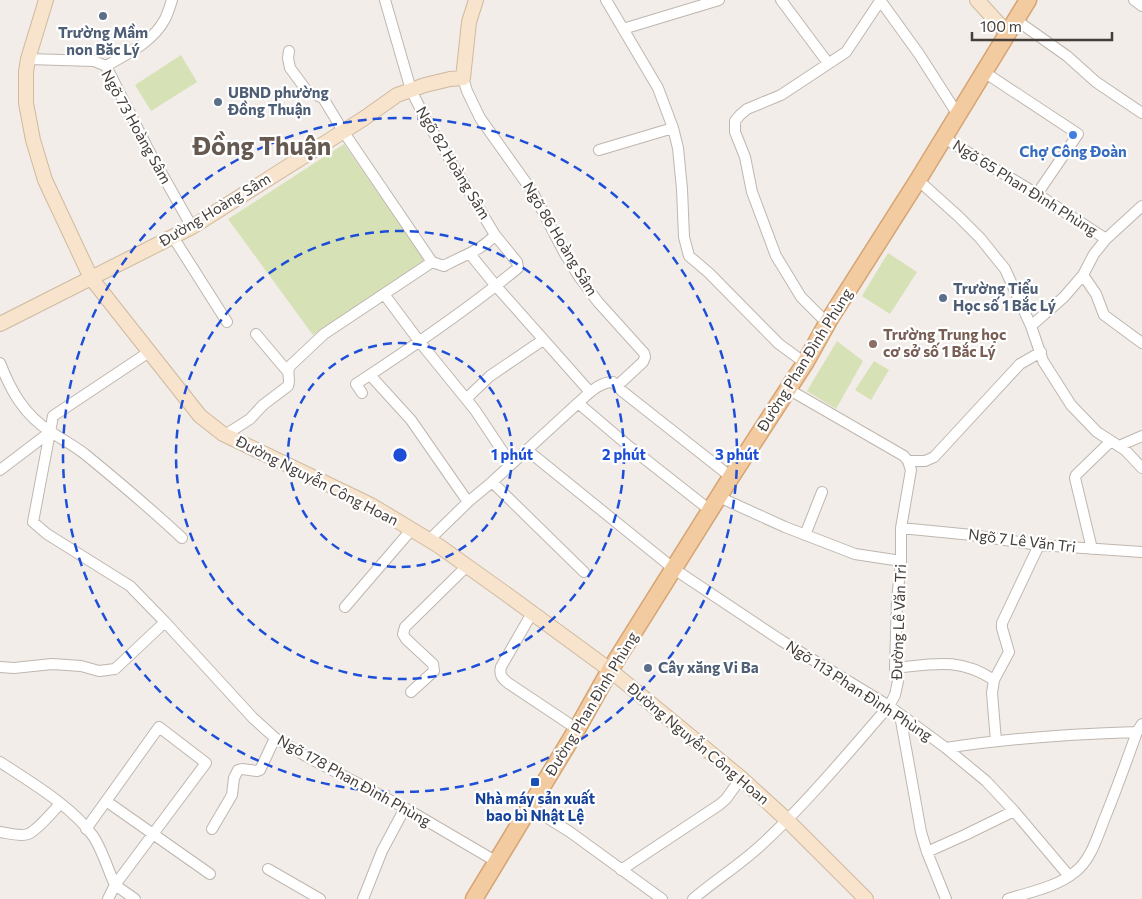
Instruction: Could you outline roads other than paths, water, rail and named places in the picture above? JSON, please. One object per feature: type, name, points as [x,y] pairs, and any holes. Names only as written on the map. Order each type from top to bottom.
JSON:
[{"type":"main road","name":"Đường Nguyễn Công Hoan","points":[[46,0],[28,59],[26,72],[26,103],[33,140],[42,172],[91,278],[200,416],[225,435],[371,505],[412,529],[532,613],[610,670],[741,778],[787,820],[866,899]]},
{"type":"main road","points":[[463,78],[469,22],[476,0]]},
{"type":"main road","points":[[977,0],[1012,27]]},
{"type":"main road","name":"Đường Phan Đình Phùng","points":[[474,899],[578,729],[610,670],[805,362],[827,323],[918,180],[1028,0]]},
{"type":"main road","name":"Đường Hoàng Sâm","points":[[0,324],[192,227],[397,95],[424,85],[463,78]]},
{"type":"street","points":[[106,66],[136,49],[152,35],[164,20],[172,0]]},
{"type":"street","name":"Ngõ 82 Hoàng Sâm","points":[[385,0],[411,90],[426,120],[495,235],[470,254],[444,266],[432,262]]},
{"type":"street","points":[[606,0],[658,88],[673,128],[678,148],[684,237],[689,256],[709,273],[779,344],[805,362]]},
{"type":"street","points":[[623,29],[719,0]]},
{"type":"street","points":[[781,0],[828,63]]},
{"type":"street","points":[[827,323],[801,297],[776,256],[752,192],[745,157],[735,132],[735,121],[751,107],[789,90],[846,52],[880,0],[919,54],[958,115]]},
{"type":"street","points":[[1134,0],[1142,6]]},
{"type":"street","points":[[1012,27],[1067,56],[1096,82],[1142,113]]},
{"type":"street","points":[[288,372],[290,366],[324,334],[432,262],[343,131],[323,98],[307,91],[290,68],[288,64],[289,51]]},
{"type":"street","name":"Ngõ 73 Hoàng Sâm","points":[[28,59],[94,61],[106,66],[149,151],[192,227]]},
{"type":"street","points":[[984,72],[1078,134],[1037,194]]},
{"type":"street","name":"Ngõ 86 Hoàng Sâm","points":[[463,78],[480,118],[532,191],[565,254],[580,278],[598,302],[644,353],[643,362],[617,386]]},
{"type":"street","points":[[599,150],[673,128]]},
{"type":"street","name":"Ngõ 65 Phan Đình Phùng","points":[[944,138],[1037,194],[1106,239]]},
{"type":"street","points":[[918,180],[980,238],[1005,270],[1051,375],[1071,405],[1097,432],[1125,450],[1142,468]]},
{"type":"street","points":[[1031,326],[1064,297],[1083,275],[1094,254],[1106,239],[1142,206]]},
{"type":"street","points":[[362,393],[356,384],[496,286],[519,267],[495,235]]},
{"type":"street","points":[[173,237],[227,322]]},
{"type":"street","points":[[470,254],[590,392]]},
{"type":"street","points":[[1083,275],[1096,294],[1104,315],[1142,343]]},
{"type":"street","points":[[384,294],[466,399],[511,464]]},
{"type":"street","points":[[225,435],[250,420],[263,405],[288,386],[290,380],[288,372],[256,334]]},
{"type":"street","points":[[466,399],[490,376],[543,340]]},
{"type":"street","points":[[0,470],[50,432],[52,420],[56,414],[149,352]]},
{"type":"street","points":[[788,389],[886,445],[908,461],[925,461],[934,456],[1020,364],[1041,352]]},
{"type":"street","points":[[0,363],[16,398],[34,418],[50,432],[80,450],[144,503],[182,538]]},
{"type":"street","points":[[370,375],[411,420],[468,502]]},
{"type":"street","points":[[430,540],[468,502],[590,392],[606,382],[613,382],[731,477]]},
{"type":"street","points":[[578,403],[631,448],[711,511]]},
{"type":"street","name":"Ngõ 178 Phan Đình Phùng","points":[[50,432],[33,522],[48,534],[130,586],[166,622],[252,718],[275,738],[405,808],[497,862]]},
{"type":"street","points":[[1092,549],[1075,478],[1076,475],[1115,444],[1142,436]]},
{"type":"street","name":"Ngõ 113 Phan Đình Phùng","points":[[526,450],[674,569],[782,641],[889,706],[976,771],[1014,811],[1069,876]]},
{"type":"street","name":"Đường Lê Văn Tri","points":[[693,899],[758,848],[787,820],[889,706],[898,681],[895,668],[897,600],[901,562],[901,528],[910,470],[908,461]]},
{"type":"street","points":[[492,482],[584,572]]},
{"type":"street","points":[[805,535],[822,492]]},
{"type":"street","points":[[719,497],[805,535],[855,554],[901,562]]},
{"type":"street","name":"Ngõ 7 Lê Văn Tri","points":[[901,528],[1039,545],[1142,552]]},
{"type":"street","points":[[345,607],[412,529]]},
{"type":"street","points":[[996,741],[992,693],[994,680],[1009,652],[1002,623],[1039,545]]},
{"type":"street","points":[[411,692],[434,671],[434,668],[433,664],[406,639],[403,634],[405,628],[467,566]]},
{"type":"street","points":[[532,613],[501,667],[500,672],[508,683],[578,729]]},
{"type":"street","points":[[0,667],[14,668],[52,664],[82,666],[99,670],[115,669],[166,622]]},
{"type":"street","points":[[895,668],[948,663],[974,668],[994,680]]},
{"type":"street","points":[[900,715],[921,832],[946,899]]},
{"type":"street","points":[[86,829],[158,727],[206,762],[115,885],[108,899]]},
{"type":"street","points":[[946,748],[996,741],[1139,728],[1094,846],[1086,861],[1076,872],[1053,884],[1008,899]]},
{"type":"street","points":[[212,829],[232,795],[234,778],[238,770],[260,770],[275,738]]},
{"type":"street","points":[[0,762],[76,817],[93,836],[115,885],[135,899]]},
{"type":"street","points":[[621,870],[719,805],[726,799],[741,778]]},
{"type":"street","points":[[106,801],[210,874]]},
{"type":"street","points":[[0,832],[28,834],[60,804]]},
{"type":"street","points":[[530,807],[570,832],[662,899]]},
{"type":"street","points":[[363,899],[382,851],[405,808]]},
{"type":"street","points":[[927,852],[1014,811]]},
{"type":"street","points":[[268,869],[320,899]]},
{"type":"place","name":"Trường Mầm non Băc Lý","points":[[103,16]]},
{"type":"place","name":"UBND phường Đồng Thuận","points":[[218,102]]},
{"type":"place","name":"Chợ Công Đoàn","points":[[1073,135]]},
{"type":"place","name":"Trường Tiểu Học số 1 Bắc Lý","points":[[943,298]]},
{"type":"place","name":"Trường Trung học cơ sở số 1 Bắc Lý","points":[[873,344]]},
{"type":"place","name":"Cây xăng Vi Ba","points":[[648,668]]},
{"type":"place","name":"Nhà máy sản xuất bao bì Nhật Lệ","points":[[535,782]]},
{"type":"district","name":"Đồng Thuận","points":[[262,146]]}]
